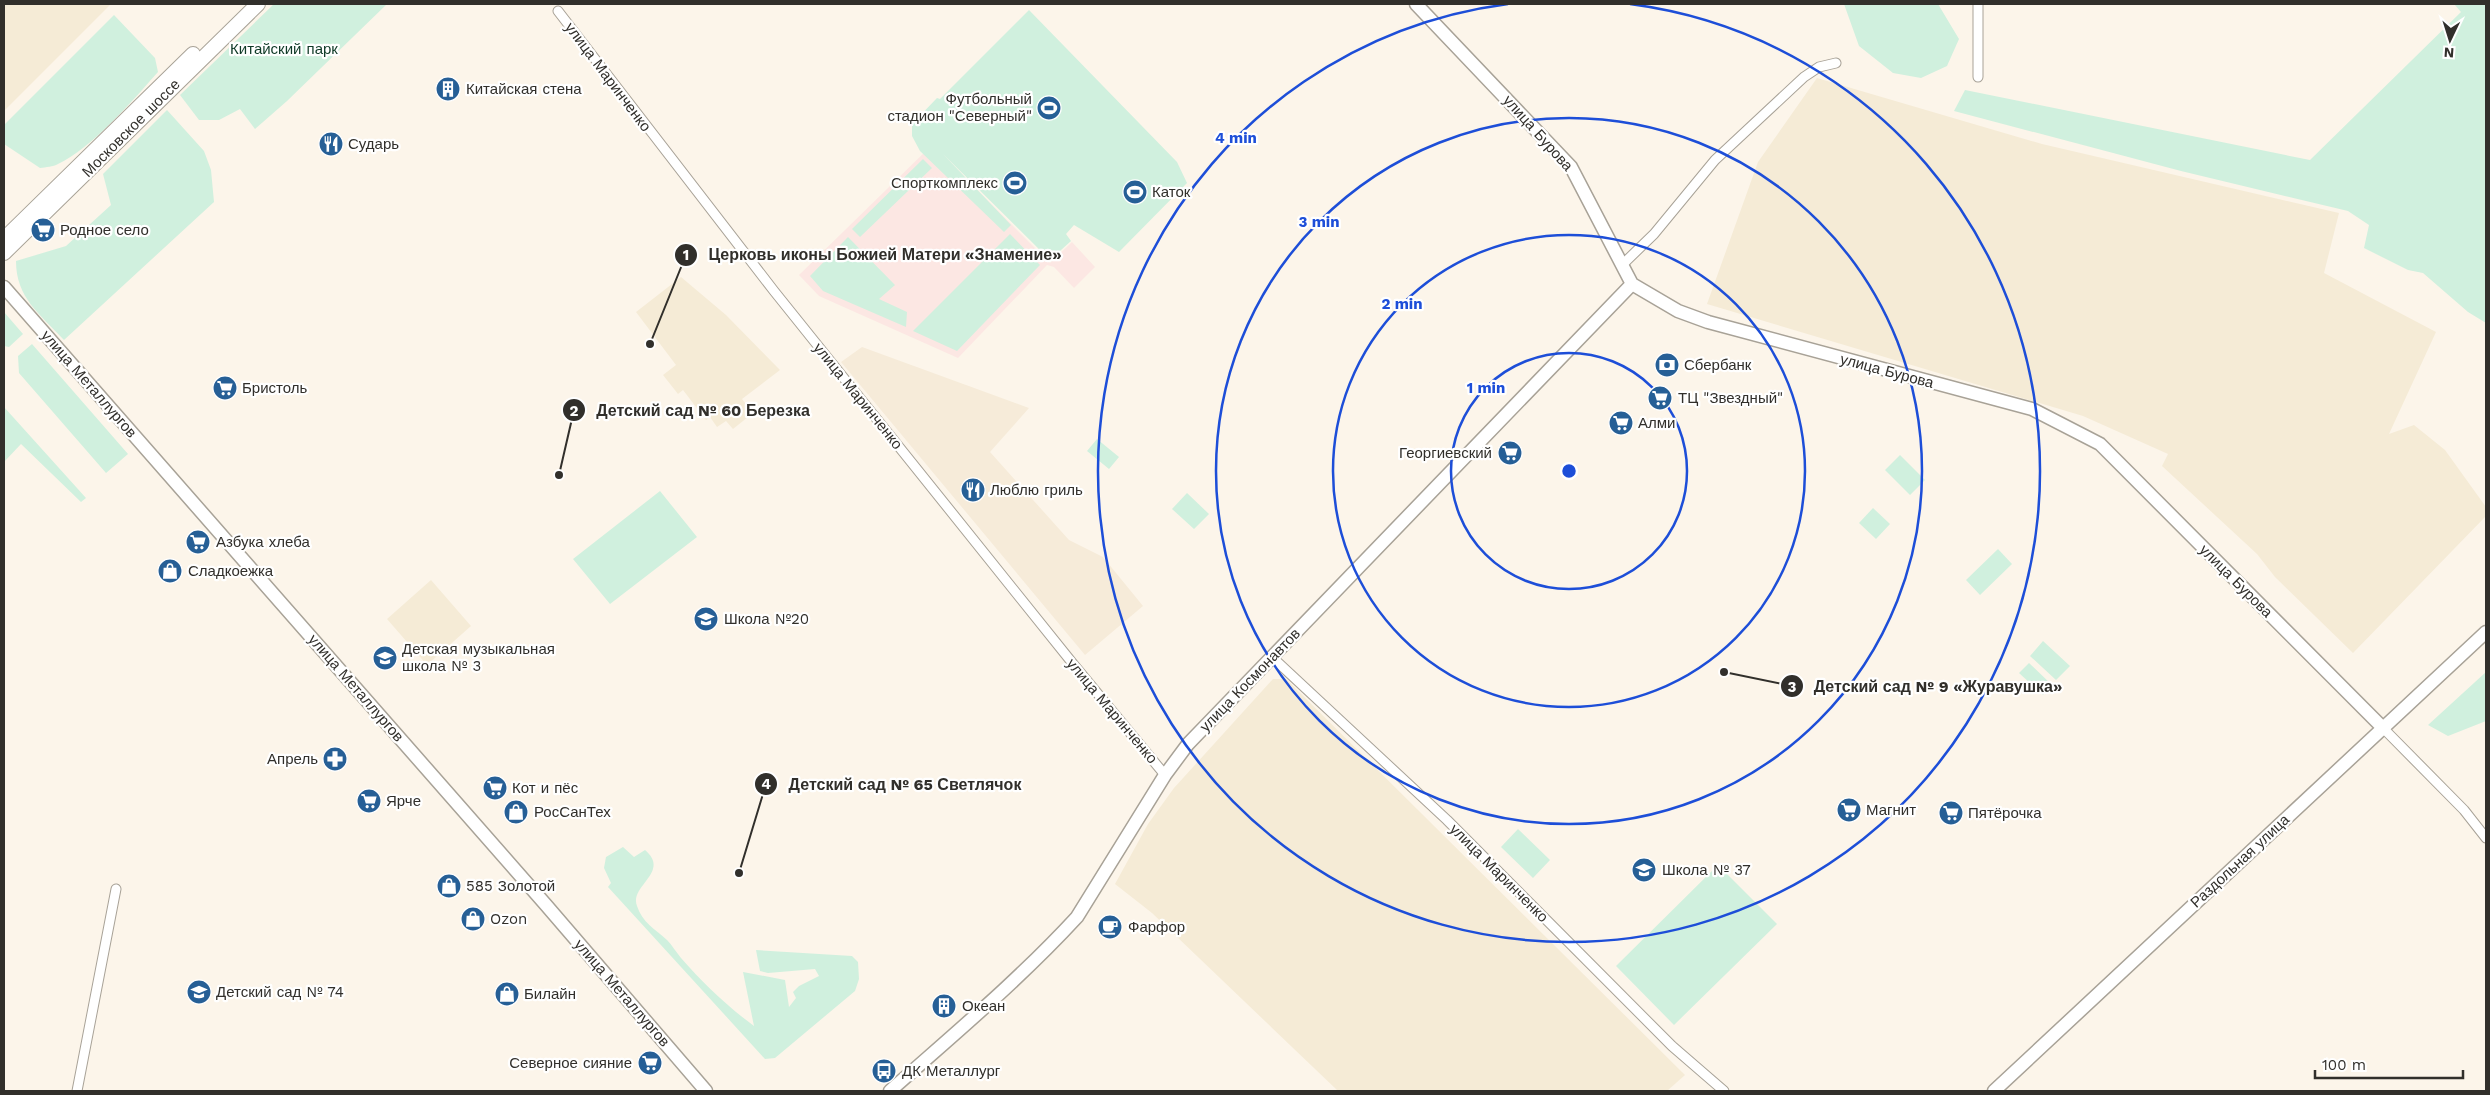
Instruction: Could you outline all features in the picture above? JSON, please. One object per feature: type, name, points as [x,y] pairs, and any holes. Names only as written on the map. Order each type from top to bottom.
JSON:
[{"type":"main road","name":"Московское шоссе","points":[[4,239],[244,4]]},
{"type":"main road","name":"Московское шоссе","points":[[4,253],[258,4]]},
{"type":"main road","name":"улица Бурова","points":[[1416,4],[1571,167],[1632,284],[1678,311],[1708,322],[2032,409],[2100,444],[2383,728]]},
{"type":"main road","name":"улица Космонавтов","points":[[890,1091],[1042,954],[1077,917],[1165,775],[1188,744],[1632,284]]},
{"type":"main road","name":"улица Металлургов","points":[[4,287],[552,912],[706,1091]]},
{"type":"main road","name":"Раздольная улица","points":[[1994,1091],[2486,632]]},
{"type":"street","points":[[1978,4],[1978,77]]},
{"type":"street","name":"улица Маринченко","points":[[558,11],[774,291],[1068,658],[1165,775]]},
{"type":"street","points":[[1622,265],[1654,234],[1715,160],[1804,77],[1819,67],[1836,63]]},
{"type":"street","name":"улица Маринченко","points":[[1272,657],[1446,820],[1672,1046],[1724,1091]]},
{"type":"street","points":[[2383,728],[2464,810],[2486,838]]},
{"type":"street","points":[[77,1091],[116,889]]},
{"type":"shaded area","points":[[4,4],[111,4],[4,111]]},
{"type":"shaded area","points":[[1817,78],[2042,144],[2339,213],[2324,273],[2436,332],[2389,434],[2414,425],[2445,450],[2486,507],[2486,516],[2353,653],[2275,577],[2257,554],[2162,466],[2168,454],[2083,416],[1707,304],[1758,162]]},
{"type":"shaded area","points":[[932,145],[1050,263],[1072,242],[1095,267],[1074,288],[1054,267],[1047,265],[958,358],[819,296],[799,275]]},
{"type":"shaded area","points":[[681,277],[726,315],[780,370],[742,399],[753,413],[733,429],[726,421],[717,427],[710,417],[706,420],[683,390],[678,394],[663,375],[676,365],[636,312]]},
{"type":"shaded area","points":[[862,347],[1029,408],[990,452],[1069,540],[1103,557],[1143,606],[1085,655],[841,362]]},
{"type":"shaded area","points":[[431,580],[471,626],[427,665],[387,619]]},
{"type":"shaded area","points":[[1273,679],[1286,679],[1685,1075],[1667,1091],[1336,1091],[1152,913],[1115,884],[1148,824],[1174,788]]},
{"type":"green space","name":"Китайский парк","points":[[274,4],[387,4],[287,101],[255,129],[240,109],[219,120],[199,120],[180,95]]},
{"type":"green space","points":[[1844,4],[1938,4],[1959,39],[1947,66],[1921,78],[1893,73],[1859,46]]},
{"type":"green space","points":[[2454,4],[2486,4],[2486,323],[2468,312],[2423,273],[2408,270],[2364,248],[2369,225],[2348,211],[2181,171],[1954,111],[1965,90],[2310,160],[2461,12]]},
{"type":"green space","points":[[1029,10],[1177,162],[1187,183],[1119,252],[1074,225],[1066,234],[1071,241],[1050,260],[943,154],[1011,225],[1004,232],[920,151],[912,136],[912,124],[937,98],[940,99]]},
{"type":"green space","points":[[114,15],[155,58],[158,72],[137,96],[84,147],[56,165],[40,168],[4,144],[4,125]]},
{"type":"green space","points":[[167,110],[204,151],[211,170],[214,202],[64,340],[31,305],[20,285],[16,261],[66,246],[111,205],[103,174]]},
{"type":"green space","points":[[923,159],[932,168],[860,237],[852,229]]},
{"type":"green space","points":[[1010,234],[1040,265],[957,351],[913,331]]},
{"type":"green space","points":[[848,237],[895,285],[879,299],[907,312],[906,327],[823,291],[810,276]]},
{"type":"green space","points":[[4,312],[23,334],[9,347],[4,346]]},
{"type":"green space","points":[[32,344],[128,454],[106,473],[19,373],[18,356]]},
{"type":"green space","points":[[4,407],[86,498],[81,502],[21,444],[4,462]]},
{"type":"green space","points":[[1097,439],[1119,457],[1109,469],[1087,451]]},
{"type":"green space","points":[[1900,455],[1925,480],[1910,495],[1885,470]]},
{"type":"green space","points":[[660,491],[697,537],[610,604],[573,559]]},
{"type":"green space","points":[[1187,493],[1209,514],[1194,529],[1172,509]]},
{"type":"green space","points":[[1873,508],[1890,524],[1876,539],[1859,523]]},
{"type":"green space","points":[[1998,549],[2012,564],[1980,595],[1966,580]]},
{"type":"green space","points":[[2043,641],[2070,666],[2056,680],[2030,656]]},
{"type":"green space","points":[[2029,663],[2052,685],[2043,695],[2019,673]]},
{"type":"green space","points":[[2486,672],[2486,721],[2448,736],[2428,725]]},
{"type":"green space","points":[[1518,829],[1550,860],[1533,878],[1501,847]]},
{"type":"green space","points":[[623,847],[634,857],[645,850],[652,858],[654,865],[652,872],[636,899],[642,917],[667,940],[706,985],[754,1026],[743,972],[785,980],[789,1007],[796,998],[793,992],[799,986],[819,976],[815,969],[768,973],[760,971],[756,950],[852,956],[858,962],[859,979],[855,991],[775,1058],[765,1059],[608,887],[611,883],[604,868],[606,857]]},
{"type":"green space","points":[[1718,865],[1777,924],[1674,1025],[1616,966]]},
{"type":"place","name":"Китайская стена","points":[[448,89]]},
{"type":"place","name":"Футбольный стадион \"Северный\"","points":[[1049,108]]},
{"type":"place","name":"Сударь","points":[[331,144]]},
{"type":"place","name":"Спорткомплекс","points":[[1015,183]]},
{"type":"place","name":"Каток","points":[[1135,192]]},
{"type":"place","name":"Родное село","points":[[43,230]]},
{"type":"place","name":"Церковь иконы Божией Матери «Знамение»","points":[[650,344]]},
{"type":"place","name":"Сбербанк","points":[[1667,365]]},
{"type":"place","name":"Бристоль","points":[[225,388]]},
{"type":"place","name":"ТЦ \"Звездный\"","points":[[1660,398]]},
{"type":"place","name":"Алми","points":[[1621,423]]},
{"type":"place","name":"Георгиевский","points":[[1510,453]]},
{"type":"place","name":"Детский сад № 60 Березка","points":[[559,475]]},
{"type":"place","name":"Люблю гриль","points":[[973,490]]},
{"type":"place","name":"Азбука хлеба","points":[[198,542]]},
{"type":"place","name":"Сладкоежка","points":[[170,571]]},
{"type":"place","name":"Школа №20","points":[[706,619]]},
{"type":"place","name":"Детская музыкальная школа № 3","points":[[385,658]]},
{"type":"place","name":"Детский сад № 9 «Журавушка»","points":[[1724,672]]},
{"type":"place","name":"Апрель","points":[[335,759]]},
{"type":"place","name":"Кот и пёс","points":[[495,788]]},
{"type":"place","name":"Ярче","points":[[369,801]]},
{"type":"place","name":"Магнит","points":[[1849,810]]},
{"type":"place","name":"РосСанТех","points":[[516,812]]},
{"type":"place","name":"Пятёрочка","points":[[1951,813]]},
{"type":"place","name":"Школа № 37","points":[[1644,870]]},
{"type":"place","name":"Детский сад № 65 Светлячок","points":[[739,873]]},
{"type":"place","name":"585 Золотой","points":[[449,886]]},
{"type":"place","name":"Ozon","points":[[473,919]]},
{"type":"place","name":"Фарфор","points":[[1110,927]]},
{"type":"place","name":"Детский сад № 74","points":[[199,992]]},
{"type":"place","name":"Билайн","points":[[507,994]]},
{"type":"place","name":"Океан","points":[[944,1006]]},
{"type":"place","name":"Северное сияние","points":[[650,1063]]},
{"type":"place","name":"ДК Металлург","points":[[884,1071]]}]
